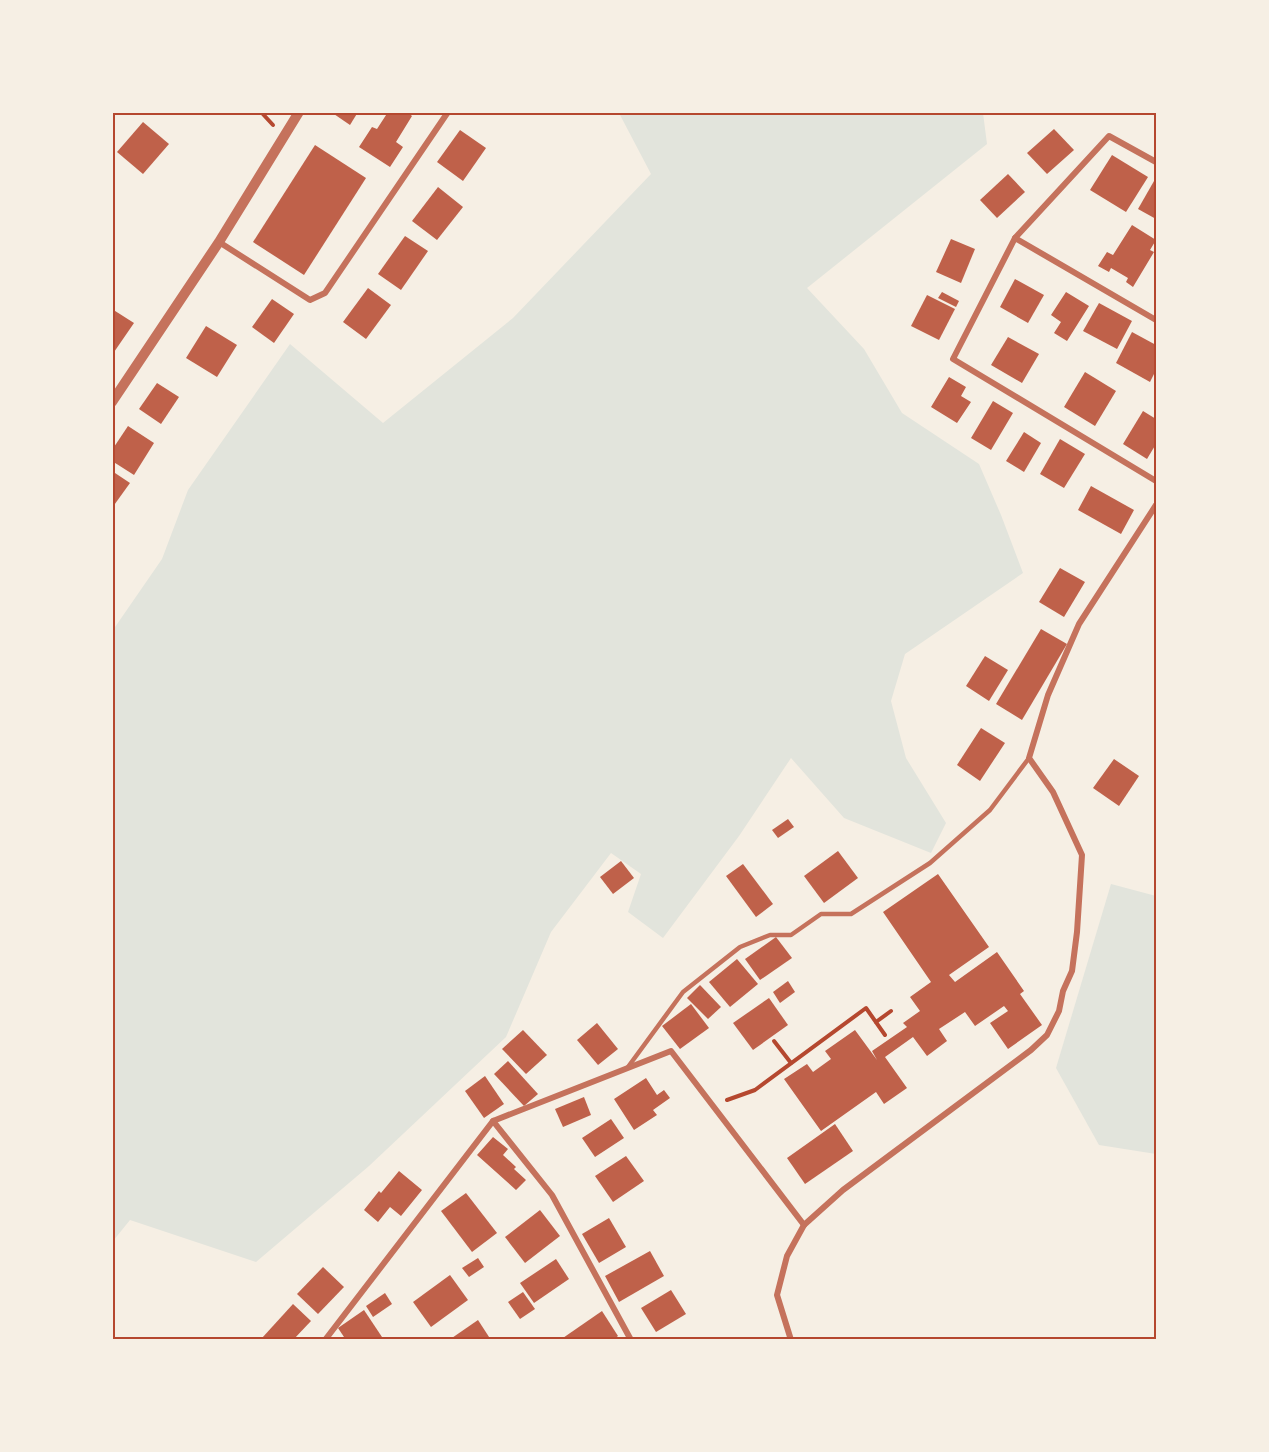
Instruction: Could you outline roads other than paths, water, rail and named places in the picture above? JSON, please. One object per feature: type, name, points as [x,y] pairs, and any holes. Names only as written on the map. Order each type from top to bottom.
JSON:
[{"type":"street","points":[[112,402],[219,242],[299,112]]},
{"type":"street","points":[[219,242],[310,300],[325,293],[448,112]]},
{"type":"street","points":[[1156,162],[1109,136],[1015,238],[953,359],[1156,481]]},
{"type":"street","points":[[1015,238],[1156,320]]},
{"type":"street","points":[[791,1339],[777,1295],[787,1256],[804,1225],[843,1190],[1031,1050],[1047,1035],[1059,1011],[1063,992],[1072,971],[1082,855],[1053,792],[1029,758],[1048,695],[1079,624],[1156,505]]},
{"type":"street","points":[[325,1340],[493,1121],[670,1052],[804,1225]]},
{"type":"street","points":[[493,1121],[552,1195],[631,1340]]},
{"type":"lane","points":[[627,1069],[683,992],[724,960],[741,947],[770,935],[791,935],[820,914],[851,914],[930,863],[990,810],[1029,758]]}]
